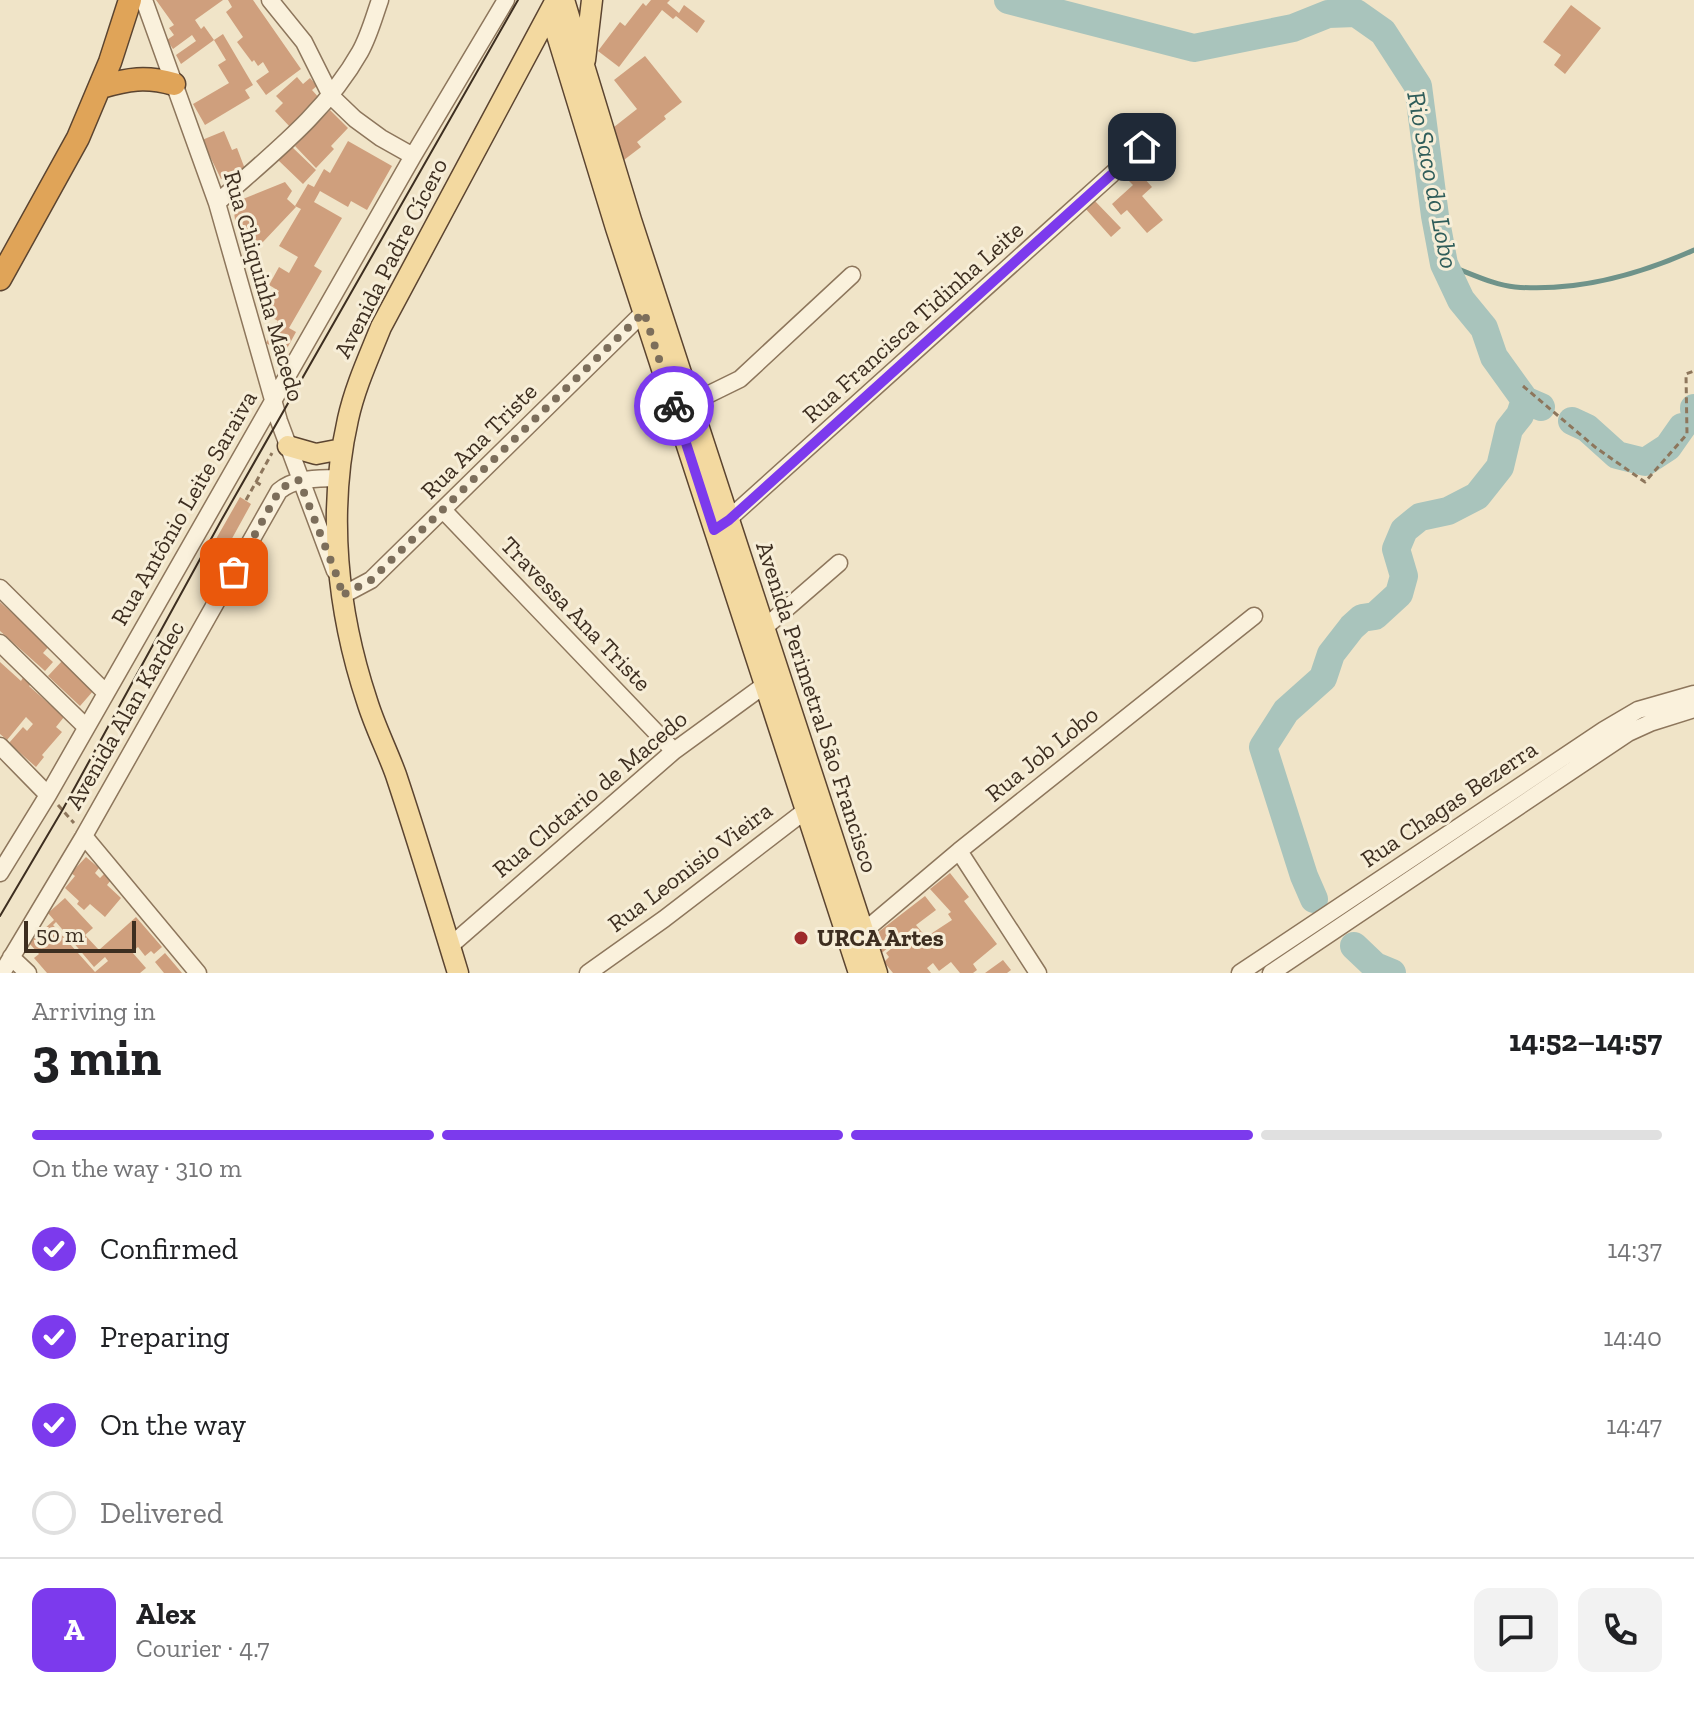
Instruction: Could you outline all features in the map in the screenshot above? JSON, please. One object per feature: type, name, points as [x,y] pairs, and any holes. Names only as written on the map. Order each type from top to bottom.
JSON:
[{"type":"highway","points":[[0,279],[63,169],[101,87],[130,0]]},
{"type":"highway","points":[[101,87],[135,78],[158,79],[174,84]]},
{"type":"main road","points":[[584,68],[592,0]]},
{"type":"main road","name":"Avenida Perimetral São Francisco","points":[[557,4],[584,68],[644,312],[722,525],[764,628],[859,973]]},
{"type":"main road","name":"Avenida Perimetral São Francisco","points":[[557,4],[623,224],[691,403],[766,684],[877,973]]},
{"type":"main road","name":"Avenida Padre Cícero","points":[[458,973],[395,774],[367,702],[353,651],[341,590],[338,478],[342,449],[361,377],[381,327],[557,4]]},
{"type":"main road","points":[[288,446],[316,454],[342,449]]},
{"type":"street","name":"Rua Chiquinha Macedo","points":[[144,0],[217,203],[273,401],[299,480],[341,590]]},
{"type":"street","points":[[270,0],[304,42],[331,96],[368,129],[413,156]]},
{"type":"street","points":[[217,203],[310,120],[331,96],[361,49],[380,0]]},
{"type":"street","name":"Rua Antônio Leite Saraiva","points":[[0,873],[48,795],[413,156],[506,0]]},
{"type":"street","name":"Rua Francisca Tidinha Leite","points":[[722,525],[1142,147]]},
{"type":"street","points":[[691,403],[740,379],[852,275]]},
{"type":"street","name":"Rua Ana Triste","points":[[341,590],[371,580],[644,312]]},
{"type":"street","points":[[299,480],[338,478]]},
{"type":"street","name":"Avenida Alan Kardec","points":[[2,973],[84,836],[279,491],[299,480]]},
{"type":"street","name":"Travessa Ana Triste","points":[[443,510],[674,751]]},
{"type":"street","points":[[764,628],[839,563]]},
{"type":"street","points":[[0,588],[106,693]]},
{"type":"street","name":"Rua Job Lobo","points":[[863,932],[959,851],[1254,616]]},
{"type":"street","points":[[0,643],[86,727]]},
{"type":"street","name":"Rua Clotario de Macedo","points":[[450,946],[674,751],[766,684]]},
{"type":"street","name":"Rua Chagas Bezerra","points":[[1240,973],[1604,730],[1638,710],[1694,694]]},
{"type":"street","name":"Rua Chagas Bezerra","points":[[1271,973],[1628,733],[1694,709]]},
{"type":"street","points":[[0,746],[48,795]]},
{"type":"street","name":"Rua Leonisio Vieira","points":[[588,973],[814,805]]},
{"type":"street","points":[[84,836],[198,973]]},
{"type":"street","points":[[959,851],[1038,973]]},
{"type":"street","points":[[11,957],[28,973]]},
{"type":"path","points":[[1523,386],[1595,447],[1645,482],[1687,434],[1686,374],[1694,371]]},
{"type":"path","points":[[246,500],[264,468]]},
{"type":"path","points":[[256,482],[265,486]]},
{"type":"path","points":[[212,560],[217,550]]},
{"type":"path","points":[[48,795],[84,836]]},
{"type":"building","points":[[156,0],[223,0],[195,20],[214,40],[181,64],[176,55],[196,41],[192,35],[173,49],[167,40],[174,35],[169,28],[174,25]]},
{"type":"building","points":[[228,0],[253,0],[301,69],[266,95],[256,81],[269,72],[263,62],[258,66],[254,60],[252,62],[237,42],[243,37],[226,12],[232,7]]},
{"type":"building","points":[[651,0],[670,0],[667,3],[679,13],[684,5],[705,21],[697,33],[676,16],[673,19],[662,10],[619,67],[598,51],[620,22],[625,26],[643,3],[646,6]]},
{"type":"building","points":[[1571,5],[1601,28],[1565,74],[1554,65],[1561,55],[1543,42]]},
{"type":"building","points":[[223,34],[253,85],[245,90],[250,98],[205,125],[193,104],[229,83],[218,65],[226,60],[214,40]]},
{"type":"building","points":[[645,56],[682,102],[637,142],[641,147],[620,163],[600,138],[637,109],[614,80]]},
{"type":"building","points":[[297,77],[303,84],[310,78],[317,86],[312,90],[321,100],[291,128],[275,111],[283,103],[276,96]]},
{"type":"building","points":[[330,110],[348,128],[316,168],[295,146]]},
{"type":"building","points":[[224,131],[232,150],[237,148],[245,169],[221,179],[202,140]]},
{"type":"building","points":[[348,141],[392,166],[367,210],[351,201],[348,207],[320,191],[314,202],[342,218],[314,266],[322,271],[289,328],[296,332],[284,354],[266,343],[278,321],[266,314],[279,291],[269,285],[279,267],[289,273],[298,257],[279,246],[301,209],[295,206],[308,184],[314,187],[324,169],[330,173]]},
{"type":"building","points":[[291,146],[316,170],[303,184],[278,160]]},
{"type":"building","points":[[1135,168],[1152,187],[1142,196],[1163,220],[1147,233],[1127,210],[1121,215],[1112,204],[1133,185],[1125,177]]},
{"type":"building","points":[[285,182],[292,191],[287,199],[296,207],[246,260],[233,203]]},
{"type":"building","points":[[1093,199],[1121,228],[1111,237],[1084,207]]},
{"type":"building","points":[[240,497],[251,504],[224,553],[212,546]]},
{"type":"building","points":[[0,602],[51,644],[43,653],[53,662],[45,671],[0,631]]},
{"type":"building","points":[[63,660],[94,690],[80,706],[48,676]]},
{"type":"building","points":[[0,662],[21,681],[24,676],[32,683],[29,686],[64,717],[56,727],[62,732],[36,767],[9,743],[23,727],[27,731],[33,724],[26,717],[7,740],[0,734]]},
{"type":"building","points":[[86,857],[99,868],[95,873],[100,878],[105,873],[111,880],[107,885],[121,898],[105,917],[90,904],[84,910],[65,888],[75,876],[71,873]]},
{"type":"building","points":[[950,873],[969,897],[964,901],[997,944],[973,964],[977,970],[973,973],[960,973],[951,962],[939,971],[933,963],[927,968],[931,973],[893,973],[884,962],[889,957],[886,953],[913,928],[879,955],[868,940],[925,896],[936,910],[916,925],[926,937],[952,920],[948,914],[951,912],[930,889]]},
{"type":"building","points":[[65,898],[93,928],[85,935],[99,950],[136,917],[162,947],[154,954],[151,951],[145,956],[138,947],[132,952],[146,968],[140,973],[47,973],[34,958],[39,954],[29,943],[54,920],[48,913]],"holes":[[[56,922],[94,967],[105,957],[108,961],[95,972],[53,925]]]},
{"type":"building","points":[[165,953],[182,973],[164,973],[155,962]]},
{"type":"building","points":[[1003,960],[1011,970],[1007,973],[985,973]]},
{"type":"waterway","name":"Rio Saco do Lobo","points":[[1008,0],[1194,48],[1293,28],[1328,14],[1356,13],[1383,32],[1418,86],[1444,264],[1461,300],[1484,328],[1494,357],[1525,400],[1541,407]]},
{"type":"waterway","points":[[1444,264],[1506,286],[1561,287],[1629,274],[1694,250]]},
{"type":"waterway","points":[[1314,899],[1263,747],[1286,711],[1323,678],[1331,654],[1352,627],[1362,618],[1375,616],[1399,594],[1404,576],[1396,549],[1404,530],[1420,517],[1448,511],[1477,496],[1500,467],[1509,429],[1520,415],[1525,400]]},
{"type":"waterway","name":"Rio Saco do Lobo","points":[[1572,421],[1587,428],[1617,455],[1645,462],[1668,447],[1682,427]]},
{"type":"waterway","points":[[1354,946],[1375,966],[1392,973]]},
{"type":"tram line","points":[[0,916],[518,0]]},
{"type":"way so far","points":[[234,572],[279,491],[299,480],[340,584],[341,596],[360,588],[644,312],[674,406]]},
{"type":"place","name":"URCA Artes","points":[[801,938]]},
{"type":"route","points":[[674,406],[714,530],[729,520],[1142,147]]}]
